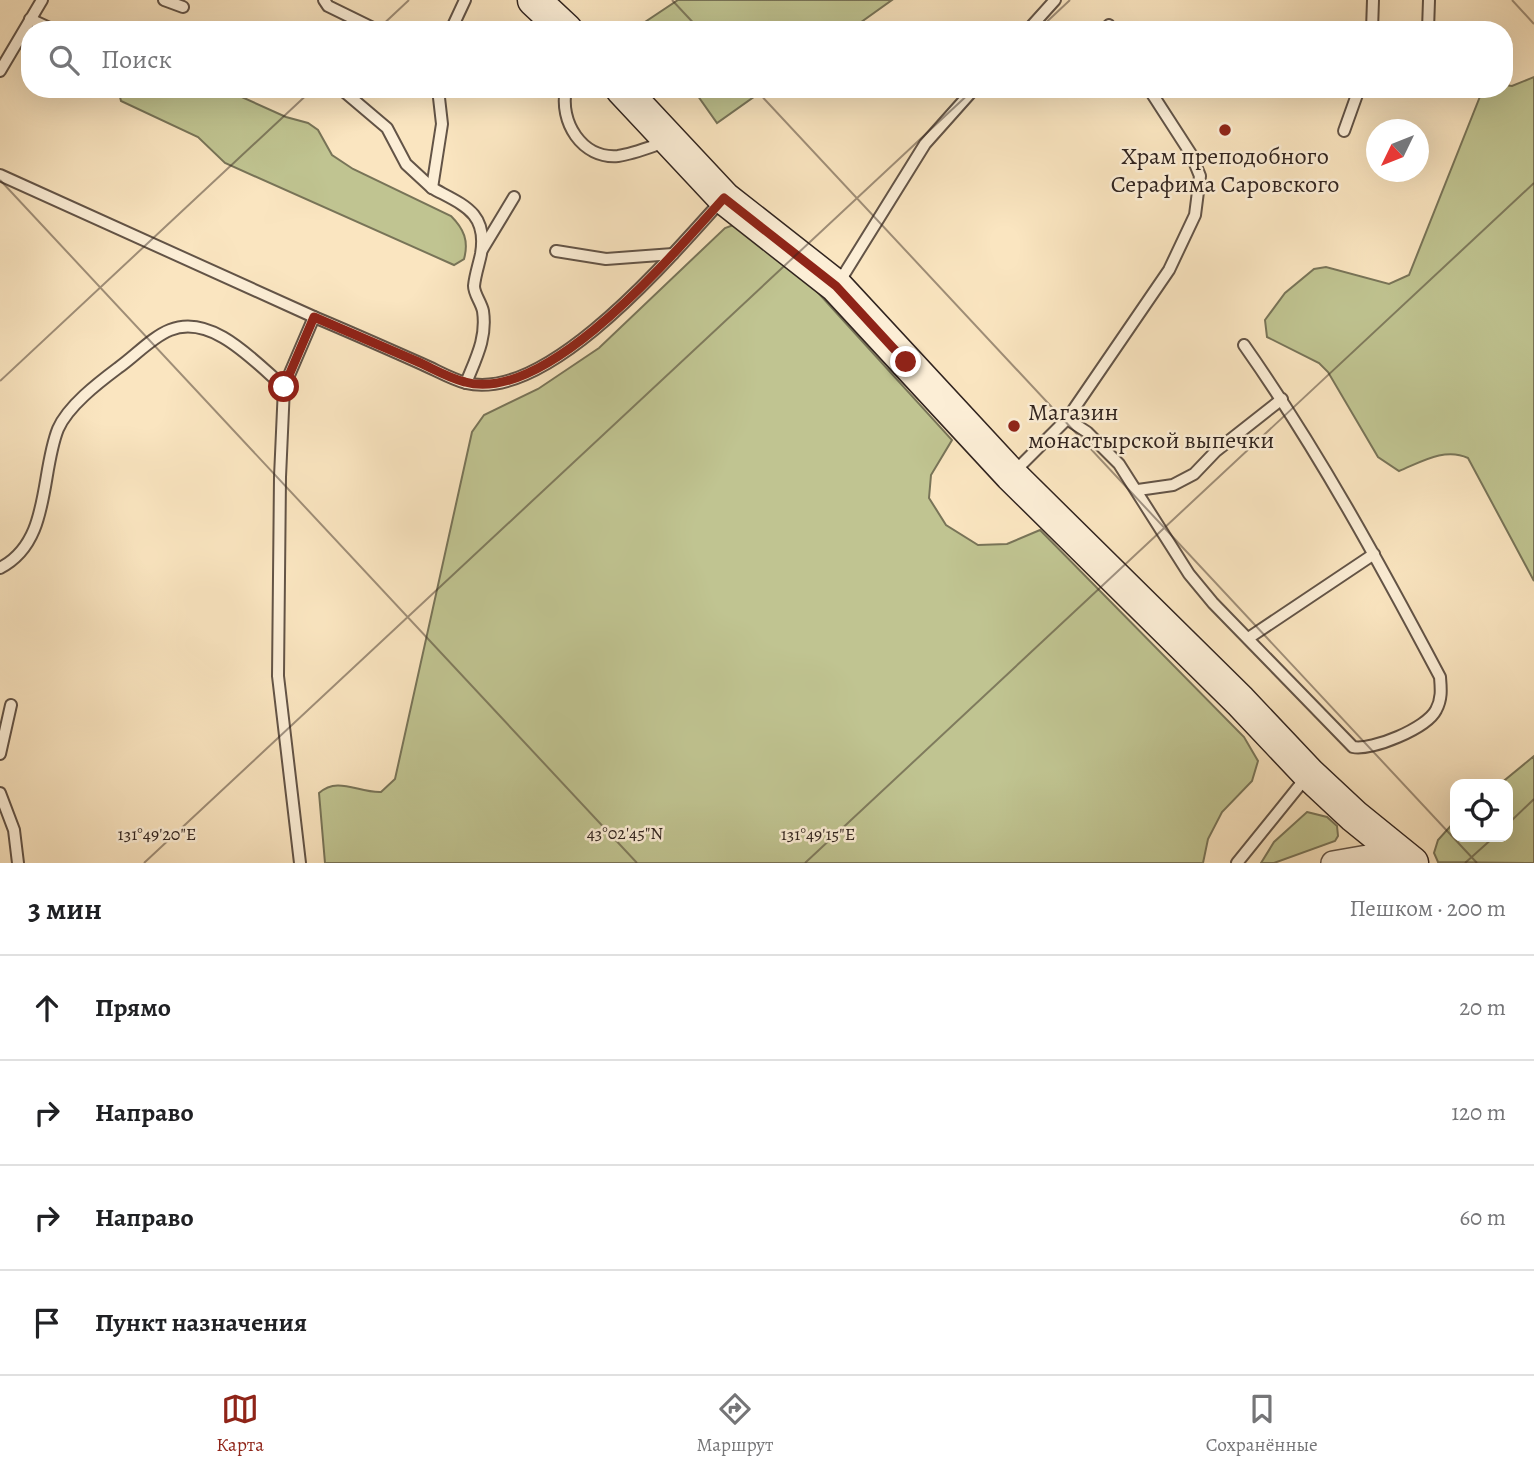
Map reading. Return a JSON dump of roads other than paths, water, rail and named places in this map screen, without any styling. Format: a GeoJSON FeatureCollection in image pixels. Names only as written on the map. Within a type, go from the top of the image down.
{"type":"FeatureCollection","features":[{"type":"Feature","properties":{"kind":"main road"},"geometry":{"type":"LineString","coordinates":[[534,0],[556,21]]}},
{"type":"Feature","properties":{"kind":"main road"},"geometry":{"type":"LineString","coordinates":[[630,98],[724,198],[836,286],[1011,475],[1240,701],[1309,774],[1404,858]]}},
{"type":"Feature","properties":{"kind":"street"},"geometry":{"type":"LineString","coordinates":[[1333,863],[1404,858]]}},
{"type":"Feature","properties":{"kind":"lane"},"geometry":{"type":"LineString","coordinates":[[34,21],[30,19],[42,0]]}},
{"type":"Feature","properties":{"kind":"lane"},"geometry":{"type":"LineString","coordinates":[[164,0],[183,7]]}},
{"type":"Feature","properties":{"kind":"lane"},"geometry":{"type":"LineString","coordinates":[[324,0],[327,6],[358,21]]}},
{"type":"Feature","properties":{"kind":"lane"},"geometry":{"type":"LineString","coordinates":[[455,21],[465,0]]}},
{"type":"Feature","properties":{"kind":"lane"},"geometry":{"type":"LineString","coordinates":[[1036,21],[1055,0]]}},
{"type":"Feature","properties":{"kind":"lane"},"geometry":{"type":"LineString","coordinates":[[1372,21],[1373,0]]}},
{"type":"Feature","properties":{"kind":"lane"},"geometry":{"type":"LineString","coordinates":[[1428,21],[1429,0]]}},
{"type":"Feature","properties":{"kind":"lane"},"geometry":{"type":"LineString","coordinates":[[0,71],[21,35]]}},
{"type":"Feature","properties":{"kind":"lane"},"geometry":{"type":"LineString","coordinates":[[352,98],[387,128],[407,164],[432,188],[472,210],[479,222],[482,250],[474,288],[483,308],[484,337],[466,383]]}},
{"type":"Feature","properties":{"kind":"lane"},"geometry":{"type":"LineString","coordinates":[[432,188],[442,124],[439,98]]}},
{"type":"Feature","properties":{"kind":"lane"},"geometry":{"type":"LineString","coordinates":[[566,98],[567,121],[573,135],[591,150],[619,156],[669,141]]}},
{"type":"Feature","properties":{"kind":"lane"},"geometry":{"type":"LineString","coordinates":[[836,286],[925,144],[966,98]]}},
{"type":"Feature","properties":{"kind":"lane"},"geometry":{"type":"LineString","coordinates":[[1011,475],[1067,419],[1169,270],[1195,215],[1200,176],[1191,154],[1155,98]]}},
{"type":"Feature","properties":{"kind":"lane"},"geometry":{"type":"LineString","coordinates":[[1344,131],[1356,98]]}},
{"type":"Feature","properties":{"kind":"lane"},"geometry":{"type":"LineString","coordinates":[[0,175],[466,383],[500,384],[527,375],[558,358],[586,336],[673,254],[724,198]]}},
{"type":"Feature","properties":{"kind":"lane"},"geometry":{"type":"LineString","coordinates":[[482,250],[514,197]]}},
{"type":"Feature","properties":{"kind":"lane"},"geometry":{"type":"LineString","coordinates":[[555,251],[606,260],[673,254]]}},
{"type":"Feature","properties":{"kind":"lane"},"geometry":{"type":"LineString","coordinates":[[300,863],[278,676],[284,387],[314,317]]}},
{"type":"Feature","properties":{"kind":"lane"},"geometry":{"type":"LineString","coordinates":[[0,568],[20,552],[28,540],[45,499],[51,455],[59,427],[108,376],[167,330],[185,326],[220,337],[238,347],[284,387]]}},
{"type":"Feature","properties":{"kind":"lane"},"geometry":{"type":"LineString","coordinates":[[1067,419],[1087,432],[1119,464],[1138,489],[1189,574],[1353,747],[1365,750],[1376,747],[1426,721],[1435,712],[1441,695],[1440,677],[1374,554],[1282,399],[1244,345]]}},
{"type":"Feature","properties":{"kind":"lane"},"geometry":{"type":"LineString","coordinates":[[1138,489],[1173,485],[1194,474],[1216,450],[1282,399]]}},
{"type":"Feature","properties":{"kind":"lane"},"geometry":{"type":"LineString","coordinates":[[1250,637],[1374,554]]}},
{"type":"Feature","properties":{"kind":"lane"},"geometry":{"type":"LineString","coordinates":[[0,754],[11,705]]}},
{"type":"Feature","properties":{"kind":"lane"},"geometry":{"type":"LineString","coordinates":[[1237,863],[1309,774]]}},
{"type":"Feature","properties":{"kind":"lane"},"geometry":{"type":"LineString","coordinates":[[0,793],[19,850],[18,863]]}},
{"type":"Feature","properties":{"kind":"place","name":"Храм преподобного Серафима Саровского"},"geometry":{"type":"Point","coordinates":[1225,130]}},
{"type":"Feature","properties":{"kind":"place","name":"Магазин монастырской выпечки"},"geometry":{"type":"Point","coordinates":[1014,426]}}]}
